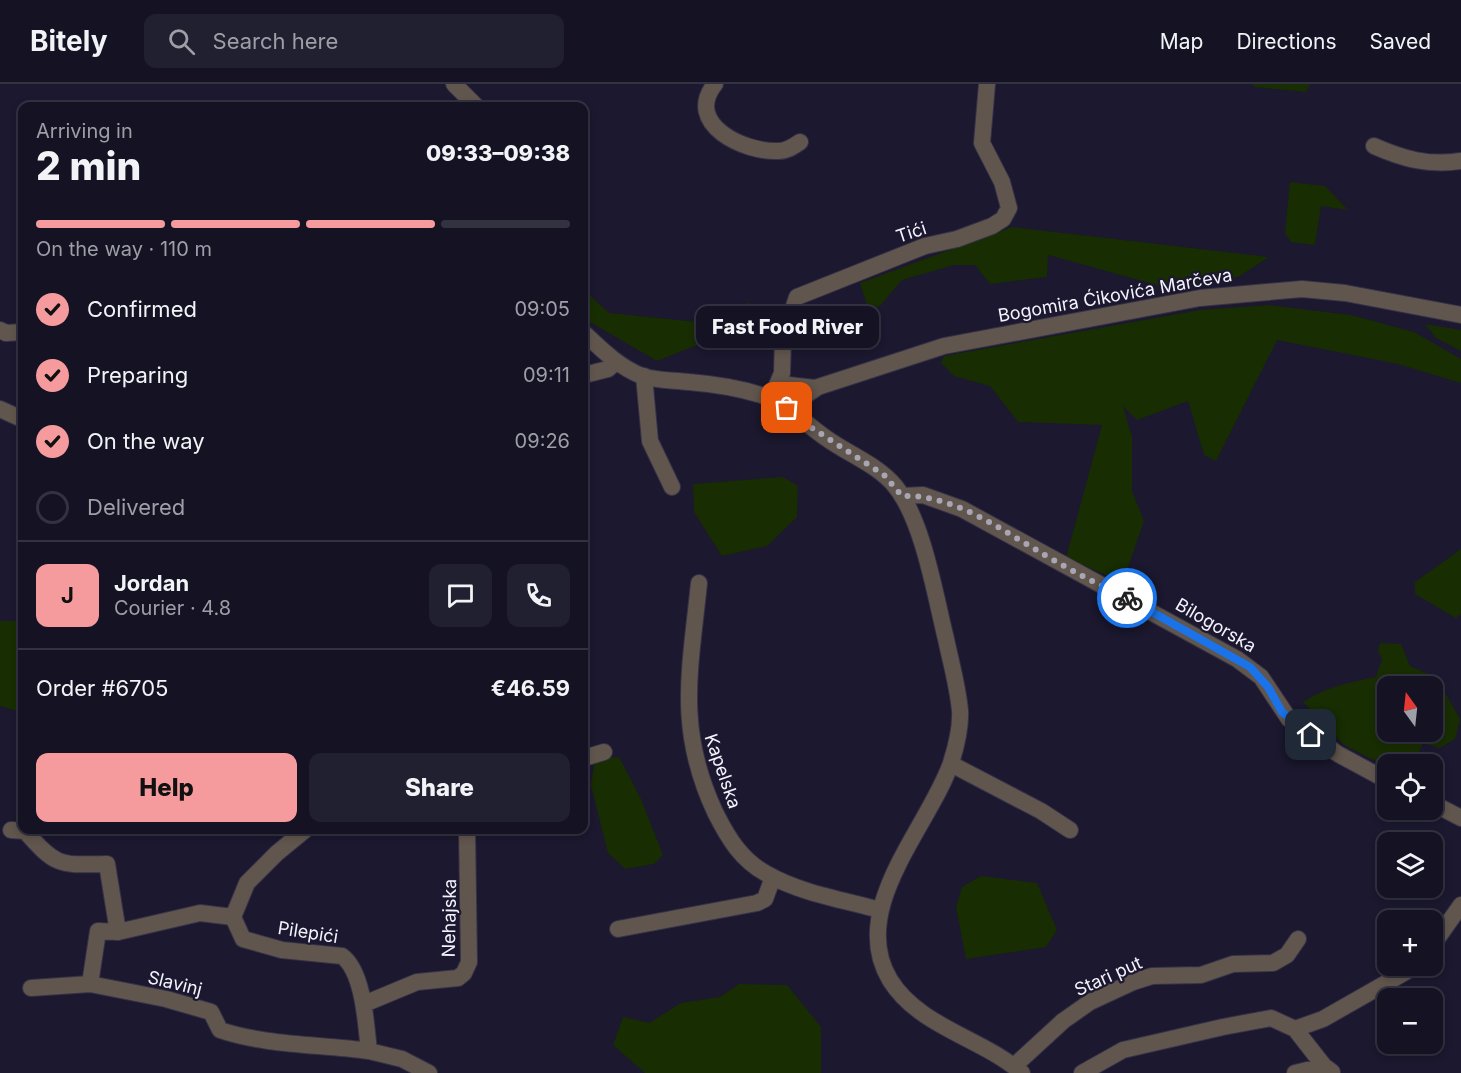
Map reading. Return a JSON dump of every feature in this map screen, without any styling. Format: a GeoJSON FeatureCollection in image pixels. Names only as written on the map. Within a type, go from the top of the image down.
{"type":"FeatureCollection","features":[{"type":"Feature","properties":{"kind":"street"},"geometry":{"type":"LineString","coordinates":[[454,84],[472,102]]}},
{"type":"Feature","properties":{"kind":"street"},"geometry":{"type":"LineString","coordinates":[[715,84],[707,97],[706,111],[709,122],[718,132],[729,139],[768,151],[781,151],[800,142]]}},
{"type":"Feature","properties":{"kind":"street","name":"Tići"},"geometry":{"type":"LineString","coordinates":[[771,399],[780,381],[783,339],[797,297],[925,246],[957,239],[992,226],[1003,219],[1009,208],[1002,182],[982,143],[987,84]]}},
{"type":"Feature","properties":{"kind":"street"},"geometry":{"type":"LineString","coordinates":[[1374,146],[1401,158],[1439,165],[1461,161]]}},
{"type":"Feature","properties":{"kind":"street","name":"Bogomira Ćikovića Marčeva"},"geometry":{"type":"LineString","coordinates":[[787,408],[816,388],[923,352],[964,341],[1151,306],[1253,292],[1302,289],[1345,293],[1461,315]]}},
{"type":"Feature","properties":{"kind":"street"},"geometry":{"type":"LineString","coordinates":[[0,330],[6,333],[18,332]]}},
{"type":"Feature","properties":{"kind":"street"},"geometry":{"type":"LineString","coordinates":[[588,337],[616,362],[644,376],[750,392],[771,399],[884,475],[902,496],[912,513],[958,695],[958,730],[951,764],[900,861],[880,910],[877,936],[881,958],[890,980],[905,998],[922,1012],[1018,1069]]}},
{"type":"Feature","properties":{"kind":"street"},"geometry":{"type":"LineString","coordinates":[[588,374],[608,369],[616,362]]}},
{"type":"Feature","properties":{"kind":"street"},"geometry":{"type":"LineString","coordinates":[[644,376],[650,441],[672,487]]}},
{"type":"Feature","properties":{"kind":"street"},"geometry":{"type":"LineString","coordinates":[[780,381],[788,385],[816,388]]}},
{"type":"Feature","properties":{"kind":"street"},"geometry":{"type":"LineString","coordinates":[[0,410],[18,417]]}},
{"type":"Feature","properties":{"kind":"street","name":"Bilogorska"},"geometry":{"type":"LineString","coordinates":[[902,496],[923,495],[962,509],[1237,659],[1261,677],[1289,719],[1338,754],[1377,775]]}},
{"type":"Feature","properties":{"kind":"street","name":"Kapelska"},"geometry":{"type":"LineString","coordinates":[[699,584],[687,705],[696,761],[709,798],[735,848],[750,863],[772,877],[880,910]]}},
{"type":"Feature","properties":{"kind":"street"},"geometry":{"type":"LineString","coordinates":[[588,757],[604,752]]}},
{"type":"Feature","properties":{"kind":"street"},"geometry":{"type":"LineString","coordinates":[[951,764],[1041,811],[1070,830]]}},
{"type":"Feature","properties":{"kind":"street"},"geometry":{"type":"LineString","coordinates":[[1443,808],[1461,818]]}},
{"type":"Feature","properties":{"kind":"street"},"geometry":{"type":"LineString","coordinates":[[11,830],[18,830]]}},
{"type":"Feature","properties":{"kind":"street"},"geometry":{"type":"LineString","coordinates":[[28,834],[48,857],[69,865],[107,864],[118,932]]}},
{"type":"Feature","properties":{"kind":"street"},"geometry":{"type":"LineString","coordinates":[[90,984],[98,931],[118,932],[200,913],[233,917],[247,884],[277,853],[300,834]]}},
{"type":"Feature","properties":{"kind":"street","name":"Nehajska"},"geometry":{"type":"LineString","coordinates":[[364,1004],[417,982],[458,978],[464,974],[469,962],[467,834]]}},
{"type":"Feature","properties":{"kind":"street"},"geometry":{"type":"LineString","coordinates":[[618,929],[757,903],[765,899],[772,877]]}},
{"type":"Feature","properties":{"kind":"street"},"geometry":{"type":"LineString","coordinates":[[1443,930],[1461,905]]}},
{"type":"Feature","properties":{"kind":"street","name":"Pilepići"},"geometry":{"type":"LineString","coordinates":[[233,917],[243,939],[282,950],[342,956],[350,964],[364,1004],[369,1051]]}},
{"type":"Feature","properties":{"kind":"street","name":"Stari put"},"geometry":{"type":"LineString","coordinates":[[1018,1069],[1063,1021],[1090,1002],[1152,976],[1201,975],[1233,964],[1273,963],[1287,955],[1298,939]]}},
{"type":"Feature","properties":{"kind":"street"},"geometry":{"type":"LineString","coordinates":[[1295,1029],[1323,1019],[1398,976]]}},
{"type":"Feature","properties":{"kind":"street","name":"Slavinj"},"geometry":{"type":"LineString","coordinates":[[31,988],[90,984],[166,999],[211,1012],[220,1030],[227,1032],[268,1041],[369,1051]]}},
{"type":"Feature","properties":{"kind":"street"},"geometry":{"type":"LineString","coordinates":[[1082,1073],[1123,1050],[1272,1018],[1295,1029],[1328,1070]]}},
{"type":"Feature","properties":{"kind":"street"},"geometry":{"type":"LineString","coordinates":[[369,1051],[402,1059],[429,1073]]}},
{"type":"Feature","properties":{"kind":"street"},"geometry":{"type":"LineString","coordinates":[[1295,1073],[1328,1070]]}},
{"type":"Feature","properties":{"kind":"green space"},"geometry":{"type":"Polygon","coordinates":[[[1253,84],[1310,84],[1306,92],[1254,87],[1253,84]]]}},
{"type":"Feature","properties":{"kind":"green space"},"geometry":{"type":"Polygon","coordinates":[[[1290,182],[1325,186],[1348,210],[1321,206],[1315,245],[1291,242],[1285,233],[1290,182]]]}},
{"type":"Feature","properties":{"kind":"green space"},"geometry":{"type":"Polygon","coordinates":[[[1012,227],[1269,257],[1238,277],[1168,288],[1048,255],[1047,277],[990,284],[975,265],[954,265],[902,280],[879,307],[867,305],[860,283],[1012,227]]]}},
{"type":"Feature","properties":{"kind":"green space"},"geometry":{"type":"Polygon","coordinates":[[[588,294],[609,313],[707,323],[747,303],[763,307],[759,320],[657,361],[590,322],[588,294]]]}},
{"type":"Feature","properties":{"kind":"green space"},"geometry":{"type":"Polygon","coordinates":[[[1268,305],[1351,315],[1414,332],[1461,359],[1461,383],[1398,364],[1277,340],[1216,461],[1204,455],[1188,401],[1137,420],[1123,406],[1132,437],[1132,491],[1144,521],[1123,582],[1066,558],[1102,425],[1018,422],[990,386],[954,376],[941,363],[944,356],[1200,310],[1268,305]]]}},
{"type":"Feature","properties":{"kind":"green space"},"geometry":{"type":"Polygon","coordinates":[[[1425,324],[1461,330],[1461,351],[1436,338],[1425,324]]]}},
{"type":"Feature","properties":{"kind":"green space"},"geometry":{"type":"Polygon","coordinates":[[[783,477],[798,486],[797,517],[767,546],[722,556],[694,512],[693,484],[783,477]]]}},
{"type":"Feature","properties":{"kind":"green space"},"geometry":{"type":"Polygon","coordinates":[[[1461,549],[1461,614],[1456,618],[1415,594],[1415,582],[1461,549]]]}},
{"type":"Feature","properties":{"kind":"green space"},"geometry":{"type":"Polygon","coordinates":[[[0,621],[18,621],[18,711],[0,706],[0,621]]]}},
{"type":"Feature","properties":{"kind":"green space"},"geometry":{"type":"Polygon","coordinates":[[[1380,643],[1401,644],[1410,666],[1434,676],[1377,676],[1377,742],[1443,742],[1443,689],[1460,719],[1455,739],[1440,748],[1423,743],[1418,754],[1377,754],[1377,762],[1344,745],[1303,702],[1329,689],[1376,677],[1382,659],[1378,651],[1380,643]]]}},
{"type":"Feature","properties":{"kind":"green space"},"geometry":{"type":"Polygon","coordinates":[[[619,757],[641,799],[663,855],[654,864],[625,869],[608,853],[591,785],[595,759],[619,757]]]}},
{"type":"Feature","properties":{"kind":"green space"},"geometry":{"type":"Polygon","coordinates":[[[981,876],[1037,883],[1057,930],[1046,947],[966,959],[956,907],[962,887],[981,876]]]}},
{"type":"Feature","properties":{"kind":"green space"},"geometry":{"type":"Polygon","coordinates":[[[739,984],[787,985],[821,1027],[821,1073],[645,1073],[613,1045],[623,1017],[649,1023],[681,1003],[720,997],[739,984]]]}},
{"type":"Feature","properties":{"kind":"way so far"},"geometry":{"type":"LineString","coordinates":[[787,408],[809,426],[884,475],[902,496],[923,495],[962,509],[993,524],[1094,583],[1127,598]]}},
{"type":"Feature","properties":{"kind":"place","name":"Fast Food River"},"geometry":{"type":"Point","coordinates":[787,408]}},
{"type":"Feature","properties":{"kind":"route"},"geometry":{"type":"LineString","coordinates":[[1127,598],[1250,667],[1261,677],[1282,712],[1311,735]]}}]}
